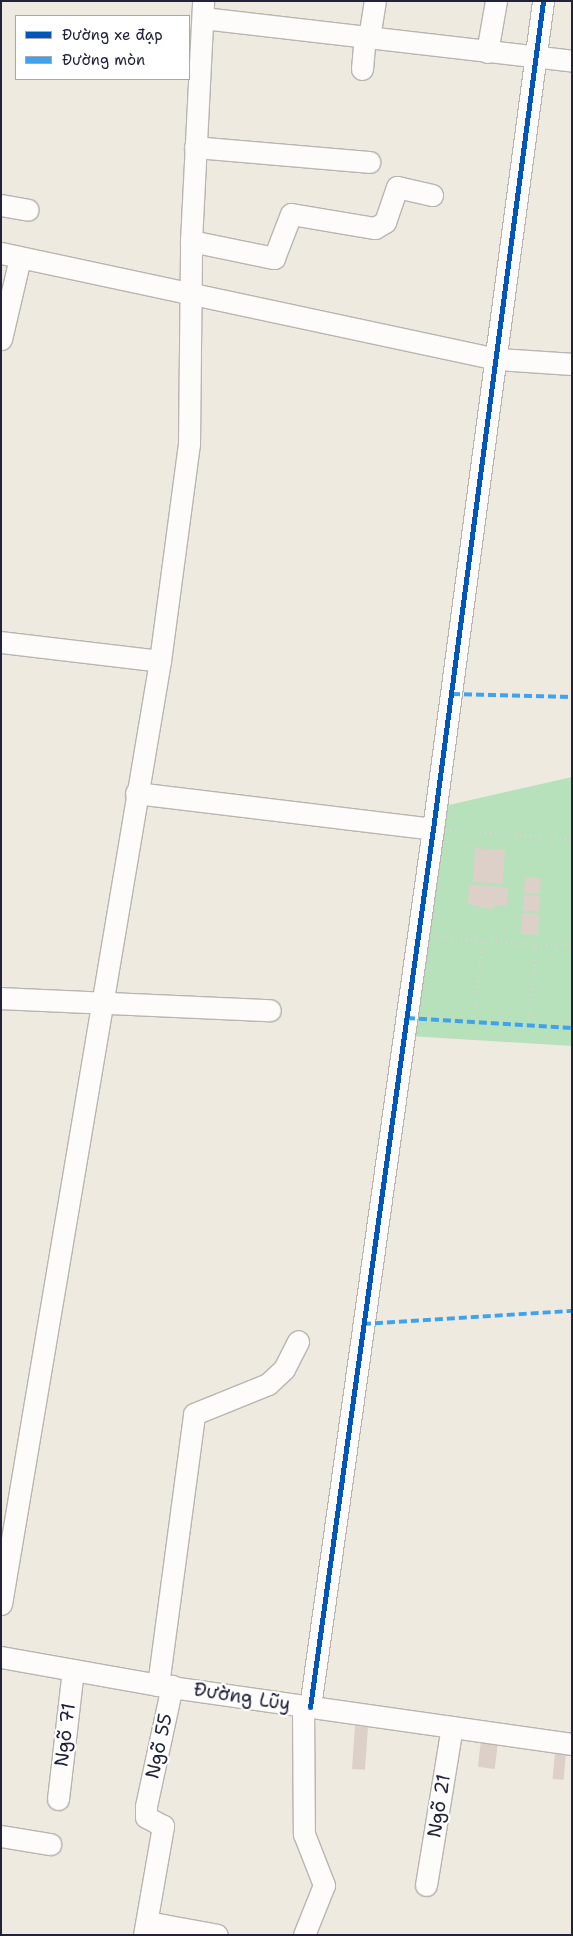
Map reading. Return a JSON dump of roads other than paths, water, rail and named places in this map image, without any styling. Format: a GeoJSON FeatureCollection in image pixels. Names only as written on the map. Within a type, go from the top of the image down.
{"type":"FeatureCollection","features":[{"type":"Feature","properties":{"kind":"street"},"geometry":{"type":"LineString","coordinates":[[362,69],[374,1]]}},
{"type":"Feature","properties":{"kind":"street"},"geometry":{"type":"LineString","coordinates":[[487,52],[496,1]]}},
{"type":"Feature","properties":{"kind":"street"},"geometry":{"type":"LineString","coordinates":[[304,1935],[324,1885],[304,1834],[306,1706],[433,829],[497,359],[543,1]]}},
{"type":"Feature","properties":{"kind":"street"},"geometry":{"type":"LineString","coordinates":[[1,1601],[103,1004],[136,793],[160,661],[189,444],[192,295],[191,241],[203,10],[367,38],[572,61]]}},
{"type":"Feature","properties":{"kind":"street"},"geometry":{"type":"LineString","coordinates":[[195,147],[369,162]]}},
{"type":"Feature","properties":{"kind":"street"},"geometry":{"type":"LineString","coordinates":[[191,241],[274,258],[292,214],[375,228],[385,222],[397,187],[432,195]]}},
{"type":"Feature","properties":{"kind":"street"},"geometry":{"type":"LineString","coordinates":[[1,206],[28,210]]}},
{"type":"Feature","properties":{"kind":"street"},"geometry":{"type":"LineString","coordinates":[[1,339],[11,256],[497,359],[572,364]]}},
{"type":"Feature","properties":{"kind":"street"},"geometry":{"type":"LineString","coordinates":[[1,642],[160,661]]}},
{"type":"Feature","properties":{"kind":"street"},"geometry":{"type":"LineString","coordinates":[[136,793],[433,829]]}},
{"type":"Feature","properties":{"kind":"street"},"geometry":{"type":"LineString","coordinates":[[1,998],[270,1010]]}},
{"type":"Feature","properties":{"kind":"street","name":"Ngõ 55"},"geometry":{"type":"LineString","coordinates":[[146,1928],[163,1826],[146,1817],[146,1806],[165,1685],[194,1414],[268,1384],[284,1368],[298,1341]]}},
{"type":"Feature","properties":{"kind":"street","name":"Đường Lũy"},"geometry":{"type":"LineString","coordinates":[[1,1657],[165,1685],[572,1744]]}},
{"type":"Feature","properties":{"kind":"street","name":"Ngõ 71"},"geometry":{"type":"LineString","coordinates":[[58,1799],[73,1670]]}},
{"type":"Feature","properties":{"kind":"street","name":"Ngõ 21"},"geometry":{"type":"LineString","coordinates":[[426,1885],[452,1727]]}},
{"type":"Feature","properties":{"kind":"street"},"geometry":{"type":"LineString","coordinates":[[1,1836],[50,1844]]}},
{"type":"Feature","properties":{"kind":"street"},"geometry":{"type":"LineString","coordinates":[[146,1928],[217,1935]]}}]}
